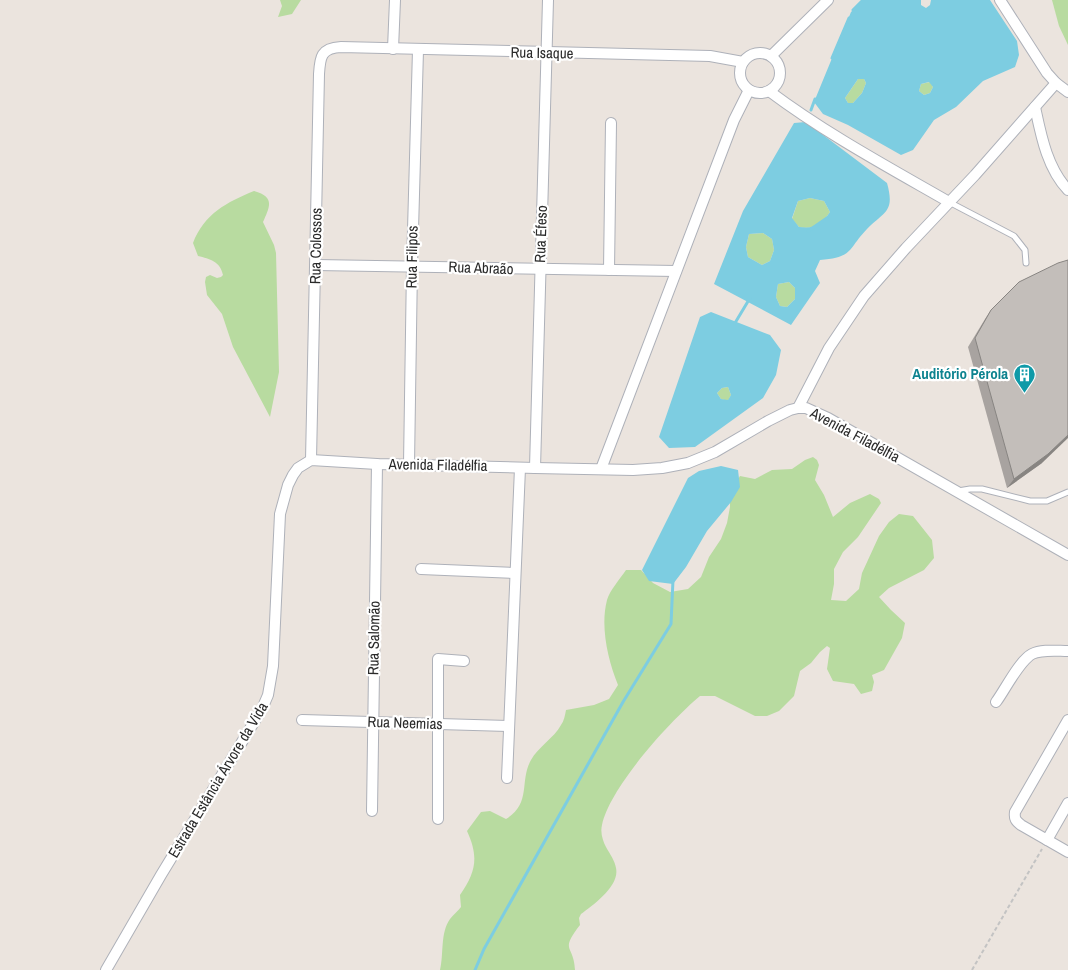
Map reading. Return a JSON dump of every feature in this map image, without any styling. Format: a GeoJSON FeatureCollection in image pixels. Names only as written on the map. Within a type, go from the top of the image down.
{"type":"FeatureCollection","features":[{"type":"Feature","properties":{"kind":"street"},"geometry":{"type":"LineString","coordinates":[[393,49],[395,0]]}},
{"type":"Feature","properties":{"kind":"street","name":"Rua Éfeso"},"geometry":{"type":"LineString","coordinates":[[535,468],[548,0]]}},
{"type":"Feature","properties":{"kind":"street"},"geometry":{"type":"LineString","coordinates":[[771,56],[828,0]]}},
{"type":"Feature","properties":{"kind":"street"},"geometry":{"type":"LineString","coordinates":[[1000,0],[1037,59],[1056,83],[1068,92]]}},
{"type":"Feature","properties":{"kind":"street","name":"Rua Isaque"},"geometry":{"type":"LineString","coordinates":[[341,47],[710,56],[743,62]]}},
{"type":"Feature","properties":{"kind":"street","name":"Rua Colossos"},"geometry":{"type":"LineString","coordinates":[[311,460],[319,68],[324,52],[341,47]]}},
{"type":"Feature","properties":{"kind":"street","name":"Rua Filipos"},"geometry":{"type":"LineString","coordinates":[[409,464],[418,50]]}},
{"type":"Feature","properties":{"kind":"street"},"geometry":{"type":"LineString","coordinates":[[769,91],[778,80],[780,74],[776,60],[763,53],[748,56],[740,69],[740,77],[743,84],[749,90],[755,92],[769,91],[801,114],[949,202]]}},
{"type":"Feature","properties":{"kind":"street"},"geometry":{"type":"LineString","coordinates":[[798,408],[829,348],[864,296],[882,274],[976,175],[1056,83]]}},
{"type":"Feature","properties":{"kind":"street"},"geometry":{"type":"LineString","coordinates":[[600,469],[734,120],[749,90]]}},
{"type":"Feature","properties":{"kind":"street"},"geometry":{"type":"LineString","coordinates":[[1035,107],[1046,150],[1054,170],[1068,190]]}},
{"type":"Feature","properties":{"kind":"street"},"geometry":{"type":"LineString","coordinates":[[609,270],[611,123]]}},
{"type":"Feature","properties":{"kind":"street","name":"Rua Abraão"},"geometry":{"type":"LineString","coordinates":[[316,265],[676,271]]}},
{"type":"Feature","properties":{"kind":"street","name":"Avenida Filadélfia"},"geometry":{"type":"LineString","coordinates":[[311,460],[520,468],[632,470],[662,468],[688,462],[715,452],[781,414],[798,408],[806,408],[828,418],[1068,555]]}},
{"type":"Feature","properties":{"kind":"street","name":"Estrada Estância Árvore da Vida"},"geometry":{"type":"LineString","coordinates":[[106,970],[161,875],[262,709],[268,695],[274,666],[280,514],[288,485],[298,468],[311,460]]}},
{"type":"Feature","properties":{"kind":"street","name":"Rua Salomão"},"geometry":{"type":"LineString","coordinates":[[372,812],[377,464]]}},
{"type":"Feature","properties":{"kind":"street"},"geometry":{"type":"LineString","coordinates":[[507,778],[520,468]]}},
{"type":"Feature","properties":{"kind":"street"},"geometry":{"type":"LineString","coordinates":[[421,569],[515,573]]}},
{"type":"Feature","properties":{"kind":"street"},"geometry":{"type":"LineString","coordinates":[[996,702],[1023,662],[1032,654],[1047,651],[1068,651]]}},
{"type":"Feature","properties":{"kind":"street"},"geometry":{"type":"LineString","coordinates":[[438,819],[438,659],[464,661]]}},
{"type":"Feature","properties":{"kind":"street","name":"Rua Neemias"},"geometry":{"type":"LineString","coordinates":[[302,720],[508,726]]}},
{"type":"Feature","properties":{"kind":"street"},"geometry":{"type":"LineString","coordinates":[[1068,720],[1015,812],[1015,819],[1021,825],[1068,852]]}},
{"type":"Feature","properties":{"kind":"street"},"geometry":{"type":"LineString","coordinates":[[1047,840],[1068,803]]}},
{"type":"Feature","properties":{"kind":"lane"},"geometry":{"type":"LineString","coordinates":[[949,202],[1014,236],[1025,250],[1026,263]]}},
{"type":"Feature","properties":{"kind":"lane"},"geometry":{"type":"LineString","coordinates":[[958,491],[982,489],[1030,501],[1048,501],[1068,492]]}},
{"type":"Feature","properties":{"kind":"path"},"geometry":{"type":"LineString","coordinates":[[972,970],[1047,840]]}},
{"type":"Feature","properties":{"kind":"green space"},"geometry":{"type":"Polygon","coordinates":[[[280,0],[301,0],[292,14],[278,17],[282,6],[280,0]]]}},
{"type":"Feature","properties":{"kind":"green space"},"geometry":{"type":"Polygon","coordinates":[[[1052,0],[1068,0],[1068,45],[1059,26],[1052,0]]]}},
{"type":"Feature","properties":{"kind":"green space"},"geometry":{"type":"Polygon","coordinates":[[[858,79],[864,79],[866,83],[862,93],[853,103],[848,103],[845,98],[858,79]]]}},
{"type":"Feature","properties":{"kind":"green space"},"geometry":{"type":"Polygon","coordinates":[[[930,82],[933,87],[930,93],[924,95],[919,91],[921,84],[930,82]]]}},
{"type":"Feature","properties":{"kind":"green space"},"geometry":{"type":"Polygon","coordinates":[[[254,191],[261,193],[268,199],[269,207],[263,222],[276,253],[279,372],[270,417],[233,347],[222,314],[207,295],[206,277],[210,275],[217,278],[221,277],[223,275],[222,270],[214,261],[198,256],[193,243],[203,224],[218,210],[254,191]]]}},
{"type":"Feature","properties":{"kind":"green space"},"geometry":{"type":"Polygon","coordinates":[[[810,198],[824,201],[830,212],[824,220],[813,227],[799,227],[792,219],[798,201],[810,198]]]}},
{"type":"Feature","properties":{"kind":"green space"},"geometry":{"type":"Polygon","coordinates":[[[763,233],[772,239],[774,250],[770,261],[762,265],[748,257],[746,247],[749,234],[763,233]]]}},
{"type":"Feature","properties":{"kind":"green space"},"geometry":{"type":"Polygon","coordinates":[[[789,282],[795,288],[795,299],[787,307],[780,306],[776,297],[778,284],[789,282]]]}},
{"type":"Feature","properties":{"kind":"green space"},"geometry":{"type":"Polygon","coordinates":[[[728,387],[731,395],[728,401],[721,399],[717,393],[722,388],[728,387]]]}},
{"type":"Feature","properties":{"kind":"green space"},"geometry":{"type":"Polygon","coordinates":[[[813,457],[819,465],[815,480],[824,495],[833,517],[850,503],[870,494],[879,499],[881,503],[858,537],[843,552],[834,569],[831,600],[846,601],[859,589],[862,573],[879,536],[889,522],[899,514],[913,516],[932,540],[934,558],[924,570],[889,588],[879,597],[905,623],[902,638],[884,670],[872,675],[874,682],[872,691],[861,694],[854,684],[833,681],[827,669],[830,648],[827,646],[811,663],[800,671],[794,696],[779,711],[767,716],[755,716],[715,696],[700,696],[673,721],[643,756],[616,792],[607,810],[601,828],[605,845],[615,863],[616,875],[610,888],[579,918],[580,925],[569,944],[575,970],[440,970],[443,937],[450,919],[461,907],[460,895],[470,879],[474,864],[473,849],[467,831],[481,812],[490,811],[506,819],[514,813],[522,799],[531,760],[558,730],[563,722],[566,710],[594,705],[609,699],[618,685],[606,643],[604,621],[610,592],[626,570],[641,570],[653,583],[670,592],[688,589],[701,577],[709,557],[721,539],[727,523],[730,492],[740,476],[755,479],[772,470],[792,469],[813,457]]]}},
{"type":"Feature","properties":{"kind":"water"},"geometry":{"type":"Polygon","coordinates":[[[863,0],[921,0],[921,5],[926,8],[930,5],[931,0],[990,0],[1017,41],[1019,55],[1015,67],[983,81],[956,107],[934,120],[913,150],[901,155],[848,125],[823,114],[814,102],[851,12],[863,0]],[[858,79],[845,98],[848,103],[853,103],[862,93],[866,83],[864,79],[858,79]],[[929,82],[921,84],[919,91],[924,95],[930,93],[933,87],[929,82]]]}},
{"type":"Feature","properties":{"kind":"water"},"geometry":{"type":"Polygon","coordinates":[[[806,122],[887,183],[890,200],[887,210],[867,229],[849,251],[839,257],[820,260],[815,271],[820,283],[791,325],[714,284],[743,211],[794,123],[806,122]],[[810,198],[798,201],[792,218],[799,227],[813,227],[824,220],[830,212],[824,201],[810,198]],[[763,233],[749,234],[746,247],[748,257],[762,265],[770,261],[774,250],[772,239],[763,233]],[[789,282],[778,284],[776,297],[780,306],[787,307],[795,299],[795,288],[789,282]]]}},
{"type":"Feature","properties":{"kind":"water"},"geometry":{"type":"Polygon","coordinates":[[[711,312],[770,335],[781,350],[776,375],[763,398],[695,447],[669,448],[659,437],[700,317],[711,312]],[[728,387],[722,388],[717,393],[721,399],[728,400],[731,395],[728,387]]]}},
{"type":"Feature","properties":{"kind":"water"},"geometry":{"type":"Polygon","coordinates":[[[721,466],[738,470],[740,487],[731,502],[707,531],[686,567],[673,584],[649,581],[642,570],[688,478],[699,471],[721,466]]]}},
{"type":"Feature","properties":{"kind":"building","name":"Auditório Pérola"},"geometry":{"type":"Polygon","coordinates":[[[1068,260],[1068,435],[1048,454],[1014,479],[975,338],[991,310],[1019,282],[1068,260]]]}},
{"type":"Feature","properties":{"kind":"waterway"},"geometry":{"type":"LineString","coordinates":[[853,10],[863,0]]}},
{"type":"Feature","properties":{"kind":"waterway"},"geometry":{"type":"LineString","coordinates":[[832,58],[849,18]]}},
{"type":"Feature","properties":{"kind":"waterway"},"geometry":{"type":"LineString","coordinates":[[811,110],[815,99]]}},
{"type":"Feature","properties":{"kind":"waterway"},"geometry":{"type":"LineString","coordinates":[[808,231],[827,218]]}},
{"type":"Feature","properties":{"kind":"waterway"},"geometry":{"type":"LineString","coordinates":[[735,323],[750,298]]}},
{"type":"Feature","properties":{"kind":"waterway"},"geometry":{"type":"LineString","coordinates":[[475,970],[484,949],[623,702],[671,624],[673,580]]}},
{"type":"Feature","properties":{"kind":"place","name":"Auditório Pérola"},"geometry":{"type":"Point","coordinates":[1024,393]}}]}
